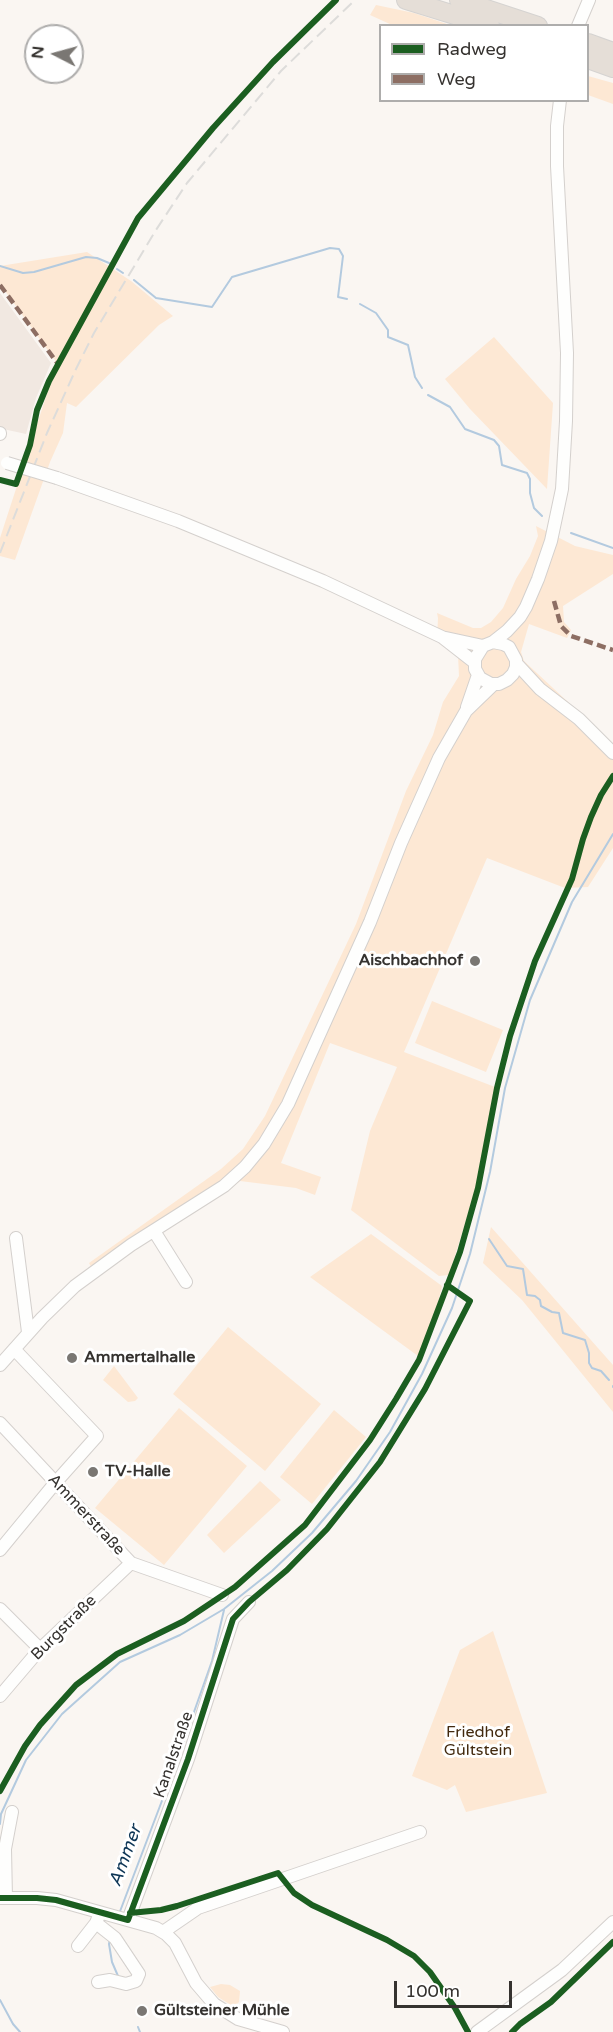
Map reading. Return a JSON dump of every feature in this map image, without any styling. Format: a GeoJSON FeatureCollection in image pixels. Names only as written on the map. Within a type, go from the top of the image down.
{"type":"FeatureCollection","features":[{"type":"Feature","properties":{"kind":"highway"},"geometry":{"type":"LineString","coordinates":[[406,0],[484,24]]}},
{"type":"Feature","properties":{"kind":"highway"},"geometry":{"type":"LineString","coordinates":[[459,0],[532,24]]}},
{"type":"Feature","properties":{"kind":"highway"},"geometry":{"type":"LineString","coordinates":[[589,49],[613,52]]}},
{"type":"Feature","properties":{"kind":"highway"},"geometry":{"type":"LineString","coordinates":[[589,50],[613,68]]}},
{"type":"Feature","properties":{"kind":"street"},"geometry":{"type":"LineString","coordinates":[[579,24],[589,0]]}},
{"type":"Feature","properties":{"kind":"street"},"geometry":{"type":"LineString","coordinates":[[511,650],[520,617],[538,579],[551,541],[562,489],[567,353],[557,166],[560,102]]}},
{"type":"Feature","properties":{"kind":"street"},"geometry":{"type":"LineString","coordinates":[[4,461],[128,502],[257,552],[442,637],[503,644],[511,650],[516,663],[540,689],[584,724],[613,753]]}},
{"type":"Feature","properties":{"kind":"street"},"geometry":{"type":"LineString","coordinates":[[466,711],[478,652],[507,631],[520,617]]}},
{"type":"Feature","properties":{"kind":"street"},"geometry":{"type":"LineString","coordinates":[[442,637],[476,669],[483,681],[494,684]]}},
{"type":"Feature","properties":{"kind":"street"},"geometry":{"type":"LineString","coordinates":[[507,680],[514,671],[516,663]]}},
{"type":"Feature","properties":{"kind":"street"},"geometry":{"type":"LineString","coordinates":[[0,1365],[56,1304],[92,1273],[210,1196],[235,1177],[255,1156],[272,1133],[288,1104],[370,922],[425,788],[443,749],[466,711],[494,684],[507,680],[540,689]]}},
{"type":"Feature","properties":{"kind":"street"},"geometry":{"type":"LineString","coordinates":[[154,1231],[186,1282]]}},
{"type":"Feature","properties":{"kind":"street"},"geometry":{"type":"LineString","coordinates":[[16,1238],[28,1332]]}},
{"type":"Feature","properties":{"kind":"street"},"geometry":{"type":"LineString","coordinates":[[0,1550],[56,1482],[98,1436],[15,1349]]}},
{"type":"Feature","properties":{"kind":"street","name":"Ammerstraße"},"geometry":{"type":"LineString","coordinates":[[0,1423],[131,1563],[222,1595]]}},
{"type":"Feature","properties":{"kind":"street","name":"Burgstraße"},"geometry":{"type":"LineString","coordinates":[[0,1696],[40,1649],[131,1563]]}},
{"type":"Feature","properties":{"kind":"street","name":"Kanalstraße"},"geometry":{"type":"LineString","coordinates":[[78,1946],[112,1918],[188,1759],[232,1619],[249,1602]]}},
{"type":"Feature","properties":{"kind":"street"},"geometry":{"type":"LineString","coordinates":[[0,1609],[40,1649]]}},
{"type":"Feature","properties":{"kind":"street"},"geometry":{"type":"LineString","coordinates":[[12,1812],[5,1849],[2,1898],[56,1900],[112,1918],[148,1925],[163,1932],[175,1943],[196,1983],[214,2004],[238,2019],[283,2032]]}},
{"type":"Feature","properties":{"kind":"street"},"geometry":{"type":"LineString","coordinates":[[163,1932],[198,1908],[420,1832]]}},
{"type":"Feature","properties":{"kind":"street"},"geometry":{"type":"LineString","coordinates":[[98,1982],[110,1980],[126,1984],[136,1982],[139,1974],[112,1936],[112,1918]]}},
{"type":"Feature","properties":{"kind":"street"},"geometry":{"type":"LineString","coordinates":[[477,2032],[555,1975],[613,1922]]}},
{"type":"Feature","properties":{"kind":"shaded area"},"geometry":{"type":"Polygon","coordinates":[[[0,293],[51,363],[36,398],[26,434],[0,430],[0,293]]]}},
{"type":"Feature","properties":{"kind":"green space"},"geometry":{"type":"Polygon","coordinates":[[[376,5],[414,13],[447,24],[390,24],[370,15],[376,5]]]}},
{"type":"Feature","properties":{"kind":"green space"},"geometry":{"type":"Polygon","coordinates":[[[589,76],[613,83],[613,104],[589,95],[589,76]]]}},
{"type":"Feature","properties":{"kind":"green space"},"geometry":{"type":"Polygon","coordinates":[[[87,252],[131,281],[173,316],[159,325],[76,407],[67,403],[63,433],[50,462],[15,560],[0,556],[0,538],[57,363],[0,284],[0,266],[87,252]]]}},
{"type":"Feature","properties":{"kind":"green space"},"geometry":{"type":"Polygon","coordinates":[[[494,337],[553,403],[547,489],[470,409],[445,379],[494,337]]]}},
{"type":"Feature","properties":{"kind":"green space"},"geometry":{"type":"Polygon","coordinates":[[[536,526],[575,546],[613,555],[613,574],[563,606],[564,622],[571,630],[567,638],[529,624],[521,652],[524,661],[613,744],[613,848],[588,887],[565,888],[487,858],[404,1052],[495,1087],[476,1188],[449,1275],[439,1276],[351,1210],[370,1131],[397,1067],[330,1043],[281,1163],[321,1177],[315,1195],[296,1188],[240,1181],[95,1274],[89,1263],[221,1169],[243,1149],[265,1116],[356,924],[406,791],[433,735],[443,702],[459,676],[458,655],[437,640],[437,613],[473,628],[481,628],[491,622],[503,608],[516,579],[530,556],[538,536],[536,526]]]}},
{"type":"Feature","properties":{"kind":"green space"},"geometry":{"type":"Polygon","coordinates":[[[432,1001],[503,1030],[486,1072],[415,1043],[432,1001]]]}},
{"type":"Feature","properties":{"kind":"green space"},"geometry":{"type":"Polygon","coordinates":[[[491,1227],[613,1365],[613,1412],[522,1300],[483,1263],[491,1227]]]}},
{"type":"Feature","properties":{"kind":"green space"},"geometry":{"type":"Polygon","coordinates":[[[371,1234],[442,1286],[435,1315],[418,1356],[310,1277],[371,1234]]]}},
{"type":"Feature","properties":{"kind":"green space"},"geometry":{"type":"Polygon","coordinates":[[[228,1327],[321,1404],[265,1471],[173,1394],[228,1327]]]}},
{"type":"Feature","properties":{"kind":"green space"},"geometry":{"type":"Polygon","coordinates":[[[114,1366],[138,1398],[135,1401],[128,1402],[103,1380],[114,1366]]]}},
{"type":"Feature","properties":{"kind":"green space"},"geometry":{"type":"Polygon","coordinates":[[[179,1408],[247,1466],[164,1565],[95,1508],[179,1408]]]}},
{"type":"Feature","properties":{"kind":"green space"},"geometry":{"type":"Polygon","coordinates":[[[334,1410],[366,1437],[312,1504],[280,1477],[334,1410]]]}},
{"type":"Feature","properties":{"kind":"green space"},"geometry":{"type":"Polygon","coordinates":[[[260,1481],[281,1500],[224,1553],[207,1535],[260,1481]]]}},
{"type":"Feature","properties":{"kind":"green space","name":"Friedhof Gültstein"},"geometry":{"type":"Polygon","coordinates":[[[493,1631],[547,1793],[466,1812],[455,1785],[447,1790],[412,1776],[460,1650],[493,1631]]]}},
{"type":"Feature","properties":{"kind":"green space"},"geometry":{"type":"Polygon","coordinates":[[[221,1984],[230,1985],[240,1991],[239,2002],[234,2007],[218,1997],[210,1987],[221,1984]]]}},
{"type":"Feature","properties":{"kind":"waterway"},"geometry":{"type":"LineString","coordinates":[[134,280],[156,298],[212,307],[232,277],[330,248],[339,249],[343,256],[338,297],[347,299]]}},
{"type":"Feature","properties":{"kind":"waterway"},"geometry":{"type":"LineString","coordinates":[[0,266],[23,273],[86,257],[97,258],[109,263]]}},
{"type":"Feature","properties":{"kind":"waterway"},"geometry":{"type":"LineString","coordinates":[[117,269],[123,273]]}},
{"type":"Feature","properties":{"kind":"waterway"},"geometry":{"type":"LineString","coordinates":[[360,304],[376,313],[388,330],[388,337],[408,345],[415,377],[422,388]]}},
{"type":"Feature","properties":{"kind":"waterway"},"geometry":{"type":"LineString","coordinates":[[428,395],[450,407],[465,429],[494,440],[499,446],[502,465],[527,473],[534,508],[542,516]]}},
{"type":"Feature","properties":{"kind":"waterway"},"geometry":{"type":"LineString","coordinates":[[571,533],[613,548]]}},
{"type":"Feature","properties":{"kind":"waterway","name":"Ammer"},"geometry":{"type":"LineString","coordinates":[[0,1824],[1,1814],[26,1760],[62,1714],[120,1662],[180,1635],[224,1609],[272,1571],[312,1533],[356,1481],[390,1432],[422,1374],[452,1308],[470,1254],[490,1172],[505,1088],[530,1000],[572,902],[613,834]]}},
{"type":"Feature","properties":{"kind":"waterway"},"geometry":{"type":"LineString","coordinates":[[489,1239],[507,1266],[523,1269],[527,1295],[535,1296],[540,1300],[541,1306],[559,1313],[563,1333],[585,1340],[589,1363],[592,1368],[601,1371],[609,1380]]}},
{"type":"Feature","properties":{"kind":"waterway","name":"Ammer"},"geometry":{"type":"LineString","coordinates":[[119,1914],[212,1661],[224,1610]]}},
{"type":"Feature","properties":{"kind":"waterway","name":"Ammer"},"geometry":{"type":"LineString","coordinates":[[110,1939],[112,1962],[118,1976]]}},
{"type":"Feature","properties":{"kind":"waterway","name":"Ammer"},"geometry":{"type":"LineString","coordinates":[[0,2000],[20,2032]]}},
{"type":"Feature","properties":{"kind":"waterway","name":"Ammer"},"geometry":{"type":"LineString","coordinates":[[138,2027],[140,2032]]}},
{"type":"Feature","properties":{"kind":"railway"},"geometry":{"type":"LineString","coordinates":[[0,553],[47,433],[76,369],[94,333],[156,230],[187,183],[281,71],[355,0]]}},
{"type":"Feature","properties":{"kind":"marked path"},"geometry":{"type":"LineString","coordinates":[[0,285],[58,364]]}},
{"type":"Feature","properties":{"kind":"marked path"},"geometry":{"type":"LineString","coordinates":[[554,601],[561,626],[571,636],[613,650]]}},
{"type":"Feature","properties":{"kind":"cycle path"},"geometry":{"type":"LineString","coordinates":[[0,480],[16,484],[30,445],[37,410],[49,381],[138,218],[213,128],[273,62],[336,0]]}},
{"type":"Feature","properties":{"kind":"cycle path"},"geometry":{"type":"LineString","coordinates":[[0,1791],[25,1746],[40,1725],[76,1685],[117,1654],[184,1621],[235,1587],[305,1525],[370,1440],[396,1399],[419,1360],[460,1252],[478,1188],[497,1088],[510,1036],[535,961],[572,879],[591,817],[613,776]]}},
{"type":"Feature","properties":{"kind":"cycle path"},"geometry":{"type":"LineString","coordinates":[[0,1898],[56,1900],[128,1920],[188,1759],[233,1619],[249,1602],[287,1570],[327,1529],[380,1462],[425,1389],[470,1301],[447,1285]]}},
{"type":"Feature","properties":{"kind":"cycle path"},"geometry":{"type":"LineString","coordinates":[[130,1913],[177,1906],[278,1873],[294,1893],[312,1905],[387,1940],[414,1956],[430,1972],[455,2008],[468,2032]]}},
{"type":"Feature","properties":{"kind":"cycle path"},"geometry":{"type":"LineString","coordinates":[[512,2032],[551,2002],[613,1942]]}},
{"type":"Feature","properties":{"kind":"place","name":"Aischbachhof"},"geometry":{"type":"Point","coordinates":[475,961]}},
{"type":"Feature","properties":{"kind":"place","name":"Ammertalhalle"},"geometry":{"type":"Point","coordinates":[72,1358]}},
{"type":"Feature","properties":{"kind":"place","name":"TV-Halle"},"geometry":{"type":"Point","coordinates":[93,1472]}},
{"type":"Feature","properties":{"kind":"place","name":"Gültsteiner Mühle"},"geometry":{"type":"Point","coordinates":[142,2011]}}]}
